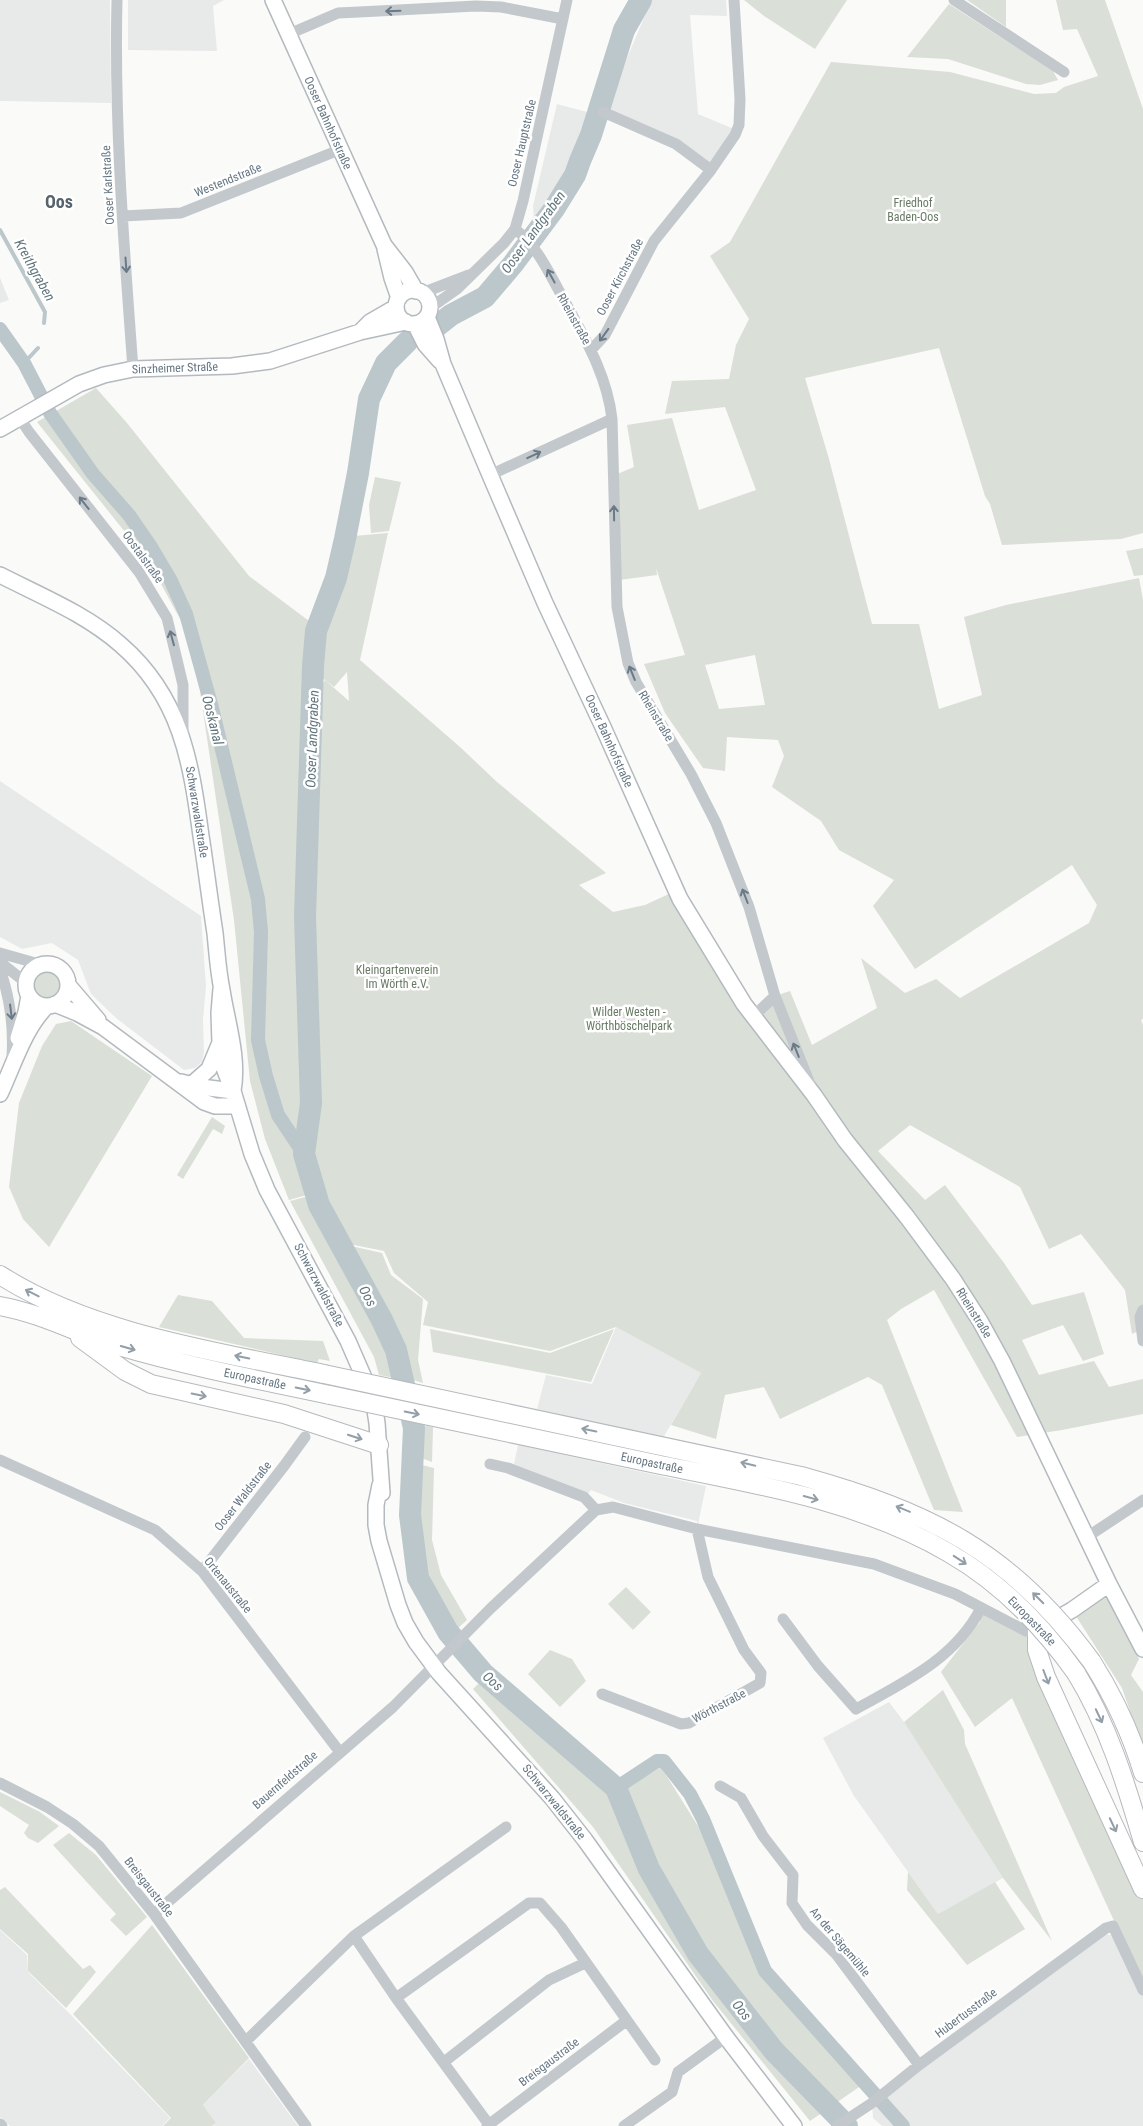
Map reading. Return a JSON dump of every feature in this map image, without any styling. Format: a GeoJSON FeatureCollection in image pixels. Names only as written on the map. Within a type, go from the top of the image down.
{"type":"FeatureCollection","features":[{"type":"Feature","properties":{"kind":"main road","name":"Europastraße"},"geometry":{"type":"LineString","coordinates":[[0,1275],[50,1302],[120,1327],[190,1346],[783,1472],[841,1487],[898,1507],[960,1537],[1010,1572],[1054,1614],[1092,1662],[1118,1707],[1143,1773]]}},
{"type":"Feature","properties":{"kind":"main road","name":"Europastraße"},"geometry":{"type":"LineString","coordinates":[[0,1306],[30,1314],[115,1344],[169,1359],[330,1395],[735,1480],[836,1505],[924,1539],[950,1553],[998,1587],[1040,1627],[1076,1673],[1096,1709],[1109,1738],[1143,1842]]}},
{"type":"Feature","properties":{"kind":"main road"},"geometry":{"type":"LineString","coordinates":[[65,1326],[125,1371],[151,1384],[284,1414],[379,1445]]}},
{"type":"Feature","properties":{"kind":"main road"},"geometry":{"type":"LineString","coordinates":[[1037,1630],[1037,1650],[1046,1677],[1143,1889]]}},
{"type":"Feature","properties":{"kind":"street","name":"Ooser Karlstraße"},"geometry":{"type":"LineString","coordinates":[[118,0],[118,107],[122,216],[133,369]]}},
{"type":"Feature","properties":{"kind":"street","name":"Ooser Bahnhofstraße"},"geometry":{"type":"LineString","coordinates":[[273,0],[339,150],[384,245],[398,302]]}},
{"type":"Feature","properties":{"kind":"street","name":"Ooser Hauptstraße"},"geometry":{"type":"LineString","coordinates":[[420,318],[458,289],[470,274],[487,261],[515,229],[525,192],[567,0]]}},
{"type":"Feature","properties":{"kind":"street","name":"Ooser Kirchstraße"},"geometry":{"type":"LineString","coordinates":[[591,350],[605,335],[654,241],[711,170],[736,135],[739,125],[740,99],[734,0]]}},
{"type":"Feature","properties":{"kind":"street"},"geometry":{"type":"LineString","coordinates":[[954,0],[1064,72]]}},
{"type":"Feature","properties":{"kind":"street"},"geometry":{"type":"LineString","coordinates":[[289,34],[338,13],[414,5],[501,7],[563,19]]}},
{"type":"Feature","properties":{"kind":"street"},"geometry":{"type":"LineString","coordinates":[[603,112],[676,144],[711,170]]}},
{"type":"Feature","properties":{"kind":"street","name":"Westendstraße"},"geometry":{"type":"LineString","coordinates":[[122,216],[181,213],[339,150]]}},
{"type":"Feature","properties":{"kind":"street","name":"Rheinstraße"},"geometry":{"type":"LineString","coordinates":[[515,229],[534,248],[591,350],[610,402],[617,607],[628,663],[640,690],[687,767],[716,823],[749,907],[775,996],[814,1095],[845,1140],[907,1217],[953,1279],[980,1321],[1006,1369],[1109,1584],[1143,1649]]}},
{"type":"Feature","properties":{"kind":"street","name":"Ooser Bahnhofstraße"},"geometry":{"type":"LineString","coordinates":[[384,245],[419,292]]}},
{"type":"Feature","properties":{"kind":"street","name":"Ooser Hauptstraße"},"geometry":{"type":"LineString","coordinates":[[419,292],[470,274]]}},
{"type":"Feature","properties":{"kind":"street"},"geometry":{"type":"LineString","coordinates":[[407,292],[419,292],[428,299],[420,318],[399,316],[398,302],[407,292]]}},
{"type":"Feature","properties":{"kind":"street","name":"Sinzheimer Straße"},"geometry":{"type":"LineString","coordinates":[[360,332],[370,322],[398,302]]}},
{"type":"Feature","properties":{"kind":"street","name":"Ooser Bahnhofstraße"},"geometry":{"type":"LineString","coordinates":[[420,318],[436,339],[443,364],[545,603],[603,726],[680,899],[711,952],[751,1013],[814,1095]]}},
{"type":"Feature","properties":{"kind":"street","name":"Sinzheimer Straße"},"geometry":{"type":"LineString","coordinates":[[0,429],[79,384],[95,378],[133,369],[232,366],[270,361],[360,332],[420,318]]}},
{"type":"Feature","properties":{"kind":"street","name":"Oostalstraße"},"geometry":{"type":"LineString","coordinates":[[24,415],[29,432],[139,572],[167,618],[183,685],[183,738]]}},
{"type":"Feature","properties":{"kind":"street"},"geometry":{"type":"LineString","coordinates":[[490,475],[612,419]]}},
{"type":"Feature","properties":{"kind":"street","name":"Schwarzwaldstraße"},"geometry":{"type":"LineString","coordinates":[[0,575],[74,612],[122,645],[145,669],[172,711],[183,738],[193,773],[221,989],[235,1066],[235,1098]]}},
{"type":"Feature","properties":{"kind":"street"},"geometry":{"type":"LineString","coordinates":[[0,953],[39,964],[58,966],[66,975],[68,985],[103,1027]]}},
{"type":"Feature","properties":{"kind":"street"},"geometry":{"type":"LineString","coordinates":[[0,962],[27,989],[36,1003],[51,1005],[77,1013],[103,1027],[204,1102],[215,1106],[235,1098]]}},
{"type":"Feature","properties":{"kind":"street"},"geometry":{"type":"LineString","coordinates":[[0,1081],[12,1056],[26,1012],[27,989],[31,970],[39,964]]}},
{"type":"Feature","properties":{"kind":"street"},"geometry":{"type":"LineString","coordinates":[[0,970],[10,1004],[14,1036],[12,1056]]}},
{"type":"Feature","properties":{"kind":"street"},"geometry":{"type":"LineString","coordinates":[[0,1094],[38,1015],[64,997],[68,985]]}},
{"type":"Feature","properties":{"kind":"street","name":"Schwarzwaldstraße"},"geometry":{"type":"LineString","coordinates":[[221,989],[218,1013],[224,1068],[244,1130],[267,1190],[288,1226],[360,1365],[374,1404],[388,1568],[405,1623],[416,1642],[434,1666],[558,1805],[726,2037],[794,2126]]}},
{"type":"Feature","properties":{"kind":"street"},"geometry":{"type":"LineString","coordinates":[[751,1013],[760,1010],[775,996]]}},
{"type":"Feature","properties":{"kind":"street"},"geometry":{"type":"LineString","coordinates":[[191,1085],[210,1070],[220,1043]]}},
{"type":"Feature","properties":{"kind":"street"},"geometry":{"type":"LineString","coordinates":[[173,1078],[235,1098]]}},
{"type":"Feature","properties":{"kind":"street"},"geometry":{"type":"LineString","coordinates":[[1143,1310],[1140,1317],[1143,1340]]}},
{"type":"Feature","properties":{"kind":"street","name":"Ooser Waldstraße"},"geometry":{"type":"LineString","coordinates":[[202,1570],[305,1437]]}},
{"type":"Feature","properties":{"kind":"street","name":"Ortenaustraße"},"geometry":{"type":"LineString","coordinates":[[0,1460],[154,1530],[202,1570],[339,1751]]}},
{"type":"Feature","properties":{"kind":"street"},"geometry":{"type":"LineString","coordinates":[[490,1464],[508,1468],[584,1497],[596,1510]]}},
{"type":"Feature","properties":{"kind":"street"},"geometry":{"type":"LineString","coordinates":[[1087,1537],[1143,1500]]}},
{"type":"Feature","properties":{"kind":"street"},"geometry":{"type":"LineString","coordinates":[[434,1666],[596,1510],[613,1507],[697,1529],[874,1564],[955,1594],[1026,1630],[1037,1630],[1072,1610],[1109,1584]]}},
{"type":"Feature","properties":{"kind":"street","name":"Wörthstraße"},"geometry":{"type":"LineString","coordinates":[[602,1694],[681,1724],[689,1723],[760,1683],[761,1673],[744,1650],[708,1577],[697,1529]]}},
{"type":"Feature","properties":{"kind":"street"},"geometry":{"type":"LineString","coordinates":[[783,1619],[818,1666],[856,1709],[919,1675],[953,1647],[981,1608]]}},
{"type":"Feature","properties":{"kind":"street","name":"Bauernfeldstraße"},"geometry":{"type":"LineString","coordinates":[[154,1914],[339,1751],[392,1707],[434,1666]]}},
{"type":"Feature","properties":{"kind":"street","name":"Breisgaustraße"},"geometry":{"type":"LineString","coordinates":[[0,1783],[48,1806],[99,1846],[154,1914],[306,2126]]}},
{"type":"Feature","properties":{"kind":"street","name":"An der Sägemühle"},"geometry":{"type":"LineString","coordinates":[[720,1786],[741,1798],[763,1836],[792,1875],[792,1903],[807,1925],[836,1954],[919,2065]]}},
{"type":"Feature","properties":{"kind":"street"},"geometry":{"type":"LineString","coordinates":[[246,2041],[354,1936],[506,1827]]}},
{"type":"Feature","properties":{"kind":"street"},"geometry":{"type":"LineString","coordinates":[[396,1998],[529,1903],[540,1903],[561,1927],[654,2060]]}},
{"type":"Feature","properties":{"kind":"street","name":"Hubertusstraße"},"geometry":{"type":"LineString","coordinates":[[837,2126],[872,2103],[919,2065],[1106,1928],[1113,1926],[1143,1990]]}},
{"type":"Feature","properties":{"kind":"street","name":"Breisgaustraße"},"geometry":{"type":"LineString","coordinates":[[354,1936],[396,1998],[489,2125],[626,2020]]}},
{"type":"Feature","properties":{"kind":"street"},"geometry":{"type":"LineString","coordinates":[[444,2062],[549,1980],[584,1962]]}},
{"type":"Feature","properties":{"kind":"street"},"geometry":{"type":"LineString","coordinates":[[624,2126],[672,2092],[678,2072],[726,2037]]}},
{"type":"Feature","properties":{"kind":"shaded area"},"geometry":{"type":"Polygon","coordinates":[[[0,0],[110,0],[111,103],[0,101],[0,0]]]}},
{"type":"Feature","properties":{"kind":"shaded area"},"geometry":{"type":"Polygon","coordinates":[[[128,0],[224,0],[213,6],[217,51],[128,50],[128,0]]]}},
{"type":"Feature","properties":{"kind":"shaded area"},"geometry":{"type":"Polygon","coordinates":[[[649,0],[726,0],[727,16],[690,15],[698,114],[734,129],[709,163],[606,108],[646,13],[649,0]]]}},
{"type":"Feature","properties":{"kind":"shaded area"},"geometry":{"type":"Polygon","coordinates":[[[557,104],[591,113],[579,157],[537,227],[534,224],[533,206],[557,104]]]}},
{"type":"Feature","properties":{"kind":"shaded area"},"geometry":{"type":"Polygon","coordinates":[[[0,278],[9,300],[0,303],[0,278]]]}},
{"type":"Feature","properties":{"kind":"shaded area"},"geometry":{"type":"Polygon","coordinates":[[[0,781],[201,916],[206,986],[203,1020],[204,1052],[202,1062],[195,1068],[184,1070],[116,1018],[91,994],[78,960],[52,943],[22,949],[0,937],[0,781]]]}},
{"type":"Feature","properties":{"kind":"shaded area"},"geometry":{"type":"Polygon","coordinates":[[[616,1327],[701,1373],[663,1438],[537,1409],[546,1375],[592,1384],[616,1327]]]}},
{"type":"Feature","properties":{"kind":"shaded area"},"geometry":{"type":"Polygon","coordinates":[[[518,1445],[706,1486],[697,1529],[697,1521],[624,1503],[591,1490],[589,1493],[514,1464],[518,1445]]]}},
{"type":"Feature","properties":{"kind":"shaded area"},"geometry":{"type":"Polygon","coordinates":[[[889,1702],[904,1722],[1003,1878],[938,1914],[854,1796],[823,1738],[889,1702]]]}},
{"type":"Feature","properties":{"kind":"shaded area"},"geometry":{"type":"Polygon","coordinates":[[[0,1930],[27,1955],[28,1972],[170,2118],[162,2126],[10,2126],[0,2117],[0,1930]]]}},
{"type":"Feature","properties":{"kind":"shaded area"},"geometry":{"type":"Polygon","coordinates":[[[1105,1934],[1117,1936],[1143,1993],[1143,2126],[882,2126],[873,2118],[872,2103],[967,2031],[1058,1970],[1105,1934]]]}},
{"type":"Feature","properties":{"kind":"shaded area"},"geometry":{"type":"Polygon","coordinates":[[[249,2059],[298,2126],[213,2126],[216,2123],[203,2105],[249,2059]]]}},
{"type":"Feature","properties":{"kind":"green space"},"geometry":{"type":"Polygon","coordinates":[[[744,0],[847,0],[815,49],[764,16],[744,0]]]}},
{"type":"Feature","properties":{"kind":"green space"},"geometry":{"type":"Polygon","coordinates":[[[967,0],[1006,0],[1006,27],[967,0]]]}},
{"type":"Feature","properties":{"kind":"green space"},"geometry":{"type":"Polygon","coordinates":[[[1056,0],[1105,0],[1143,109],[1143,533],[1121,539],[1002,545],[939,348],[805,378],[829,459],[872,624],[919,624],[939,709],[982,695],[964,617],[1006,605],[1139,578],[1143,600],[1143,1019],[1141,1020],[1143,1025],[1143,1329],[1132,1334],[1125,1290],[1081,1234],[1049,1249],[1020,1187],[910,1125],[878,1151],[925,1200],[945,1185],[1004,1263],[1032,1305],[1084,1292],[1104,1354],[1083,1361],[1063,1325],[1022,1340],[1039,1375],[1094,1361],[1109,1387],[1143,1379],[1143,1414],[1017,1437],[934,1290],[901,1309],[887,1320],[963,1512],[934,1510],[882,1385],[868,1377],[780,1419],[764,1387],[725,1395],[716,1439],[671,1425],[701,1373],[616,1327],[550,1351],[423,1325],[428,1302],[394,1273],[384,1251],[349,1244],[332,1218],[309,1149],[311,1112],[301,1111],[298,1152],[307,1195],[289,1200],[265,1139],[250,1081],[234,920],[200,691],[185,628],[149,562],[37,422],[96,388],[127,423],[249,576],[309,621],[327,589],[342,537],[388,533],[360,660],[460,747],[497,782],[606,873],[579,885],[613,912],[645,905],[673,892],[751,1012],[775,996],[790,991],[812,1045],[877,1008],[861,958],[905,993],[936,979],[960,998],[1089,923],[1097,905],[1072,865],[915,969],[873,906],[894,880],[839,850],[821,821],[772,787],[784,756],[778,740],[727,737],[725,771],[703,768],[665,713],[644,664],[685,655],[656,568],[657,575],[619,580],[615,475],[634,467],[627,425],[672,418],[699,510],[756,490],[725,407],[665,414],[672,381],[729,379],[736,345],[749,319],[710,256],[730,242],[831,62],[950,72],[1034,94],[1056,93],[1064,87],[1098,76],[1077,29],[1063,30],[1056,0]],[[755,655],[705,665],[719,709],[765,705],[755,655]],[[347,672],[334,687],[324,679],[317,694],[325,680],[349,701],[347,672]]]}},
{"type":"Feature","properties":{"kind":"green space"},"geometry":{"type":"Polygon","coordinates":[[[949,4],[1053,71],[1058,80],[1040,85],[1026,84],[948,59],[907,57],[949,4]]]}},
{"type":"Feature","properties":{"kind":"green space"},"geometry":{"type":"Polygon","coordinates":[[[375,477],[401,482],[389,531],[371,533],[369,505],[375,477]]]}},
{"type":"Feature","properties":{"kind":"green space"},"geometry":{"type":"Polygon","coordinates":[[[1143,548],[1143,575],[1134,576],[1126,551],[1143,548]]]}},
{"type":"Feature","properties":{"kind":"green space"},"geometry":{"type":"Polygon","coordinates":[[[47,970],[57,974],[61,984],[57,994],[47,998],[37,994],[33,984],[37,974],[47,970]]]}},
{"type":"Feature","properties":{"kind":"green space"},"geometry":{"type":"Polygon","coordinates":[[[71,1021],[152,1076],[49,1247],[23,1219],[9,1187],[19,1103],[42,1046],[56,1024],[71,1021]]]}},
{"type":"Feature","properties":{"kind":"green space"},"geometry":{"type":"Polygon","coordinates":[[[212,1117],[225,1126],[222,1134],[213,1129],[183,1179],[177,1175],[212,1117]]]}},
{"type":"Feature","properties":{"kind":"green space"},"geometry":{"type":"Polygon","coordinates":[[[309,1196],[392,1350],[400,1379],[379,1375],[374,1357],[290,1201],[309,1196]]]}},
{"type":"Feature","properties":{"kind":"green space"},"geometry":{"type":"Polygon","coordinates":[[[351,1246],[382,1253],[391,1275],[423,1299],[418,1360],[423,1383],[410,1379],[379,1292],[351,1246]]]}},
{"type":"Feature","properties":{"kind":"green space"},"geometry":{"type":"Polygon","coordinates":[[[178,1295],[212,1301],[244,1338],[323,1341],[330,1361],[319,1359],[317,1363],[159,1327],[178,1295]]]}},
{"type":"Feature","properties":{"kind":"green space"},"geometry":{"type":"Polygon","coordinates":[[[430,1329],[550,1353],[614,1329],[591,1382],[433,1352],[430,1329]]]}},
{"type":"Feature","properties":{"kind":"green space"},"geometry":{"type":"Polygon","coordinates":[[[422,1425],[433,1427],[432,1462],[421,1458],[422,1425]]]}},
{"type":"Feature","properties":{"kind":"green space"},"geometry":{"type":"Polygon","coordinates":[[[422,1465],[434,1468],[432,1540],[441,1575],[467,1620],[457,1629],[424,1569],[418,1545],[422,1465]]]}},
{"type":"Feature","properties":{"kind":"green space"},"geometry":{"type":"Polygon","coordinates":[[[1109,1584],[1139,1659],[1131,1675],[1143,1692],[1143,1749],[1122,1688],[1072,1610],[1109,1584]]]}},
{"type":"Feature","properties":{"kind":"green space"},"geometry":{"type":"Polygon","coordinates":[[[626,1587],[651,1612],[633,1630],[608,1604],[626,1587]]]}},
{"type":"Feature","properties":{"kind":"green space"},"geometry":{"type":"Polygon","coordinates":[[[981,1611],[1026,1633],[1033,1640],[1143,1895],[1143,1984],[1012,1698],[975,1727],[941,1672],[980,1622],[977,1615],[981,1611]]]}},
{"type":"Feature","properties":{"kind":"green space"},"geometry":{"type":"Polygon","coordinates":[[[550,1650],[572,1659],[586,1681],[560,1707],[528,1674],[550,1650]]]}},
{"type":"Feature","properties":{"kind":"green space"},"geometry":{"type":"Polygon","coordinates":[[[482,1680],[615,1795],[661,1767],[703,1834],[762,1973],[862,2085],[810,2121],[713,2001],[593,1827],[473,1689],[482,1680]]]}},
{"type":"Feature","properties":{"kind":"green space"},"geometry":{"type":"Polygon","coordinates":[[[943,1690],[964,1730],[965,1744],[1052,1941],[1003,1878],[904,1722],[943,1690]]]}},
{"type":"Feature","properties":{"kind":"green space"},"geometry":{"type":"Polygon","coordinates":[[[0,1792],[40,1812],[59,1826],[38,1843],[28,1838],[24,1833],[29,1825],[0,1806],[0,1792]]]}},
{"type":"Feature","properties":{"kind":"green space"},"geometry":{"type":"Polygon","coordinates":[[[69,1833],[96,1855],[147,1917],[126,1936],[110,1920],[116,1914],[53,1845],[69,1833]]]}},
{"type":"Feature","properties":{"kind":"green space"},"geometry":{"type":"Polygon","coordinates":[[[908,1872],[938,1914],[995,1882],[1025,1929],[967,1965],[907,1890],[908,1872]]]}},
{"type":"Feature","properties":{"kind":"green space"},"geometry":{"type":"Polygon","coordinates":[[[5,1887],[83,1969],[90,1965],[96,1972],[66,2008],[28,1971],[28,1954],[0,1929],[0,1890],[5,1887]]]}},
{"type":"Feature","properties":{"kind":"green space"},"geometry":{"type":"Polygon","coordinates":[[[152,1925],[249,2058],[203,2105],[216,2123],[212,2126],[163,2126],[171,2118],[73,2014],[152,1925]]]}},
{"type":"Feature","properties":{"kind":"waterway","name":"Ooser Landgraben"},"geometry":{"type":"LineString","coordinates":[[437,326],[451,315],[485,297],[513,264],[554,209],[575,175],[591,135],[624,30],[641,0]]}},
{"type":"Feature","properties":{"kind":"waterway","name":"Kreithgraben"},"geometry":{"type":"LineString","coordinates":[[0,230],[45,312],[44,323]]}},
{"type":"Feature","properties":{"kind":"waterway","name":"Ooskanal"},"geometry":{"type":"LineString","coordinates":[[0,329],[24,363],[50,413],[93,474],[129,515],[151,547],[170,579],[186,614],[211,704],[258,899],[261,932],[258,1040],[266,1076],[278,1115],[304,1154]]}},
{"type":"Feature","properties":{"kind":"waterway","name":"Oos"},"geometry":{"type":"LineString","coordinates":[[407,342],[386,363],[369,399],[358,473],[345,539],[336,578],[316,631],[313,666],[305,917],[311,1103],[304,1154],[319,1205],[382,1320],[396,1350],[414,1428],[410,1515],[418,1578],[448,1632],[483,1673],[616,1788],[649,1869],[698,1954],[774,2051],[847,2126]]}},
{"type":"Feature","properties":{"kind":"waterway","name":"Kreithgraben"},"geometry":{"type":"LineString","coordinates":[[24,363],[38,348]]}},
{"type":"Feature","properties":{"kind":"waterway"},"geometry":{"type":"LineString","coordinates":[[616,1788],[657,1761],[664,1761],[690,1794],[703,1819],[765,1971],[903,2126]]}},
{"type":"Feature","properties":{"kind":"district","name":"Oos"},"geometry":{"type":"Point","coordinates":[59,201]}},
{"type":"Feature","properties":{"kind":"park label","name":"Friedhof Baden-Oos"},"geometry":{"type":"Point","coordinates":[913,210]}},
{"type":"Feature","properties":{"kind":"park label","name":"Kleingartenverein Im Wörth e.V."},"geometry":{"type":"Point","coordinates":[397,977]}},
{"type":"Feature","properties":{"kind":"park label","name":"Wilder Westen - Wörthböschelpark"},"geometry":{"type":"Point","coordinates":[629,1019]}}]}
